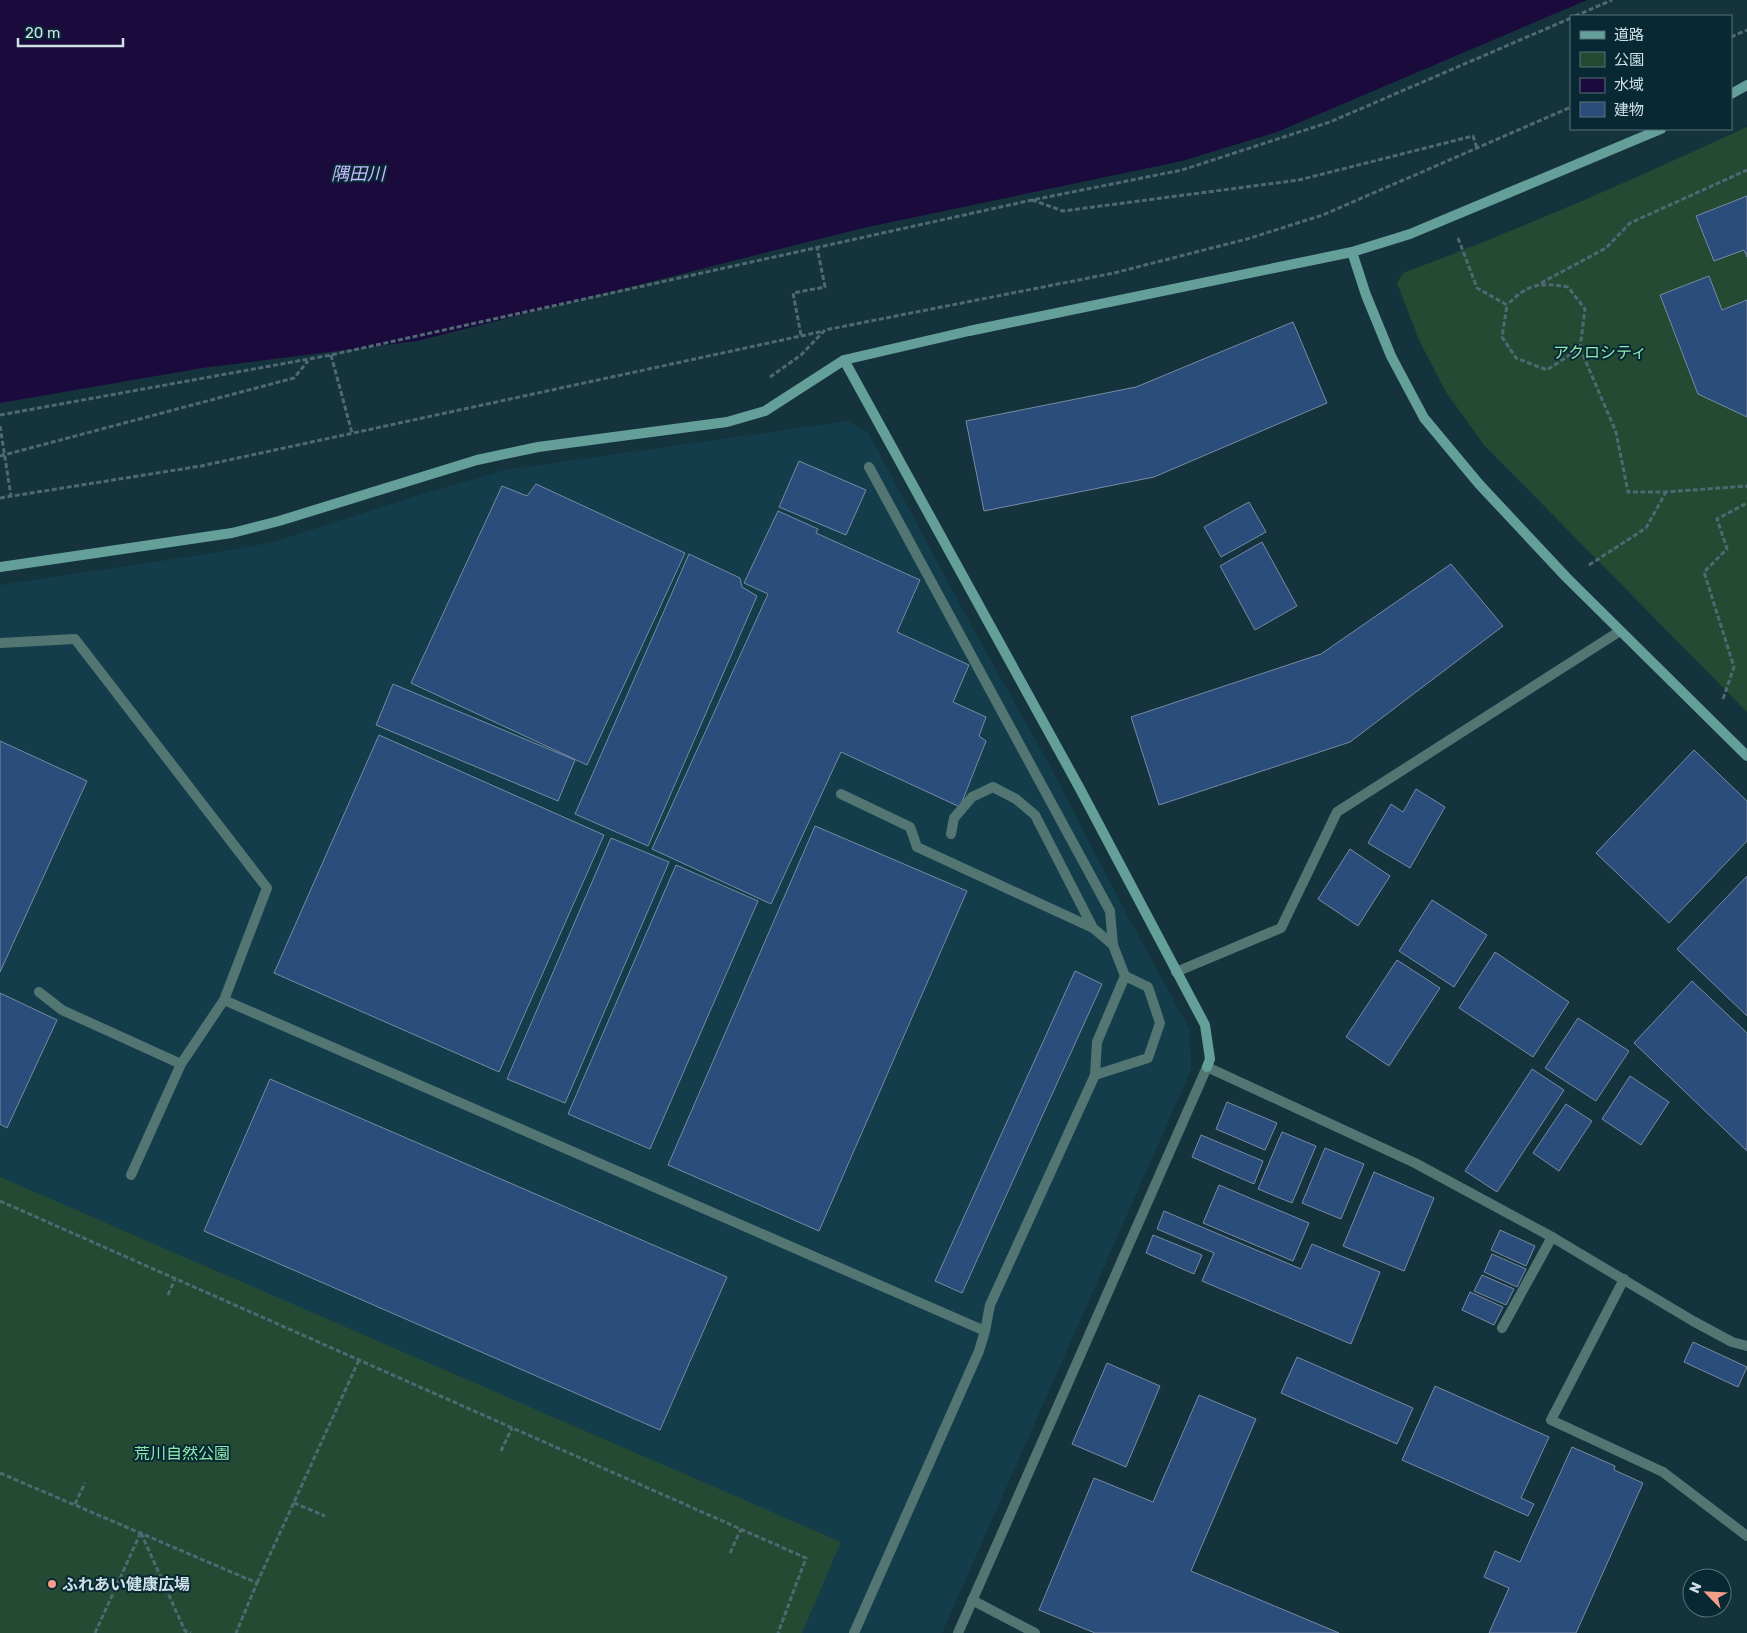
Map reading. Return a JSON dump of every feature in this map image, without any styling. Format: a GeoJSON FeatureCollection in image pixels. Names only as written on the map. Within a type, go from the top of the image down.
{"type":"FeatureCollection","features":[{"type":"Feature","properties":{"kind":"street"},"geometry":{"type":"LineString","coordinates":[[1732,93],[1747,85]]}},
{"type":"Feature","properties":{"kind":"street"},"geometry":{"type":"LineString","coordinates":[[0,567],[232,533],[279,521],[477,460],[538,447],[727,422],[765,411],[844,360],[969,331],[1352,252],[1410,234],[1659,130]]}},
{"type":"Feature","properties":{"kind":"street"},"geometry":{"type":"LineString","coordinates":[[1352,252],[1366,295],[1391,356],[1424,418],[1479,484],[1567,578],[1747,756]]}},
{"type":"Feature","properties":{"kind":"street"},"geometry":{"type":"LineString","coordinates":[[844,360],[1079,786],[1204,1025],[1210,1059],[958,1633]]}},
{"type":"Feature","properties":{"kind":"street"},"geometry":{"type":"LineString","coordinates":[[869,467],[1110,911],[1113,945],[1125,976],[1148,987],[1160,1023],[1148,1058],[1095,1075]]}},
{"type":"Feature","properties":{"kind":"street"},"geometry":{"type":"LineString","coordinates":[[1176,972],[1281,928],[1337,812],[1620,631]]}},
{"type":"Feature","properties":{"kind":"street"},"geometry":{"type":"LineString","coordinates":[[0,643],[75,639],[267,888],[224,1000],[181,1064],[131,1175]]}},
{"type":"Feature","properties":{"kind":"street"},"geometry":{"type":"LineString","coordinates":[[951,834],[954,818],[972,797],[993,787],[1016,799],[1035,815],[1093,928]]}},
{"type":"Feature","properties":{"kind":"street"},"geometry":{"type":"LineString","coordinates":[[841,794],[910,827],[918,847],[1093,928],[1113,945]]}},
{"type":"Feature","properties":{"kind":"street"},"geometry":{"type":"LineString","coordinates":[[854,1633],[979,1351],[990,1305],[1095,1075],[1097,1042],[1125,976]]}},
{"type":"Feature","properties":{"kind":"street"},"geometry":{"type":"LineString","coordinates":[[39,992],[62,1010],[181,1064]]}},
{"type":"Feature","properties":{"kind":"street"},"geometry":{"type":"LineString","coordinates":[[224,1000],[985,1331]]}},
{"type":"Feature","properties":{"kind":"street"},"geometry":{"type":"LineString","coordinates":[[1207,1067],[1415,1163],[1552,1237],[1693,1321],[1732,1342],[1747,1346]]}},
{"type":"Feature","properties":{"kind":"street"},"geometry":{"type":"LineString","coordinates":[[1502,1328],[1552,1237]]}},
{"type":"Feature","properties":{"kind":"street"},"geometry":{"type":"LineString","coordinates":[[1624,1280],[1551,1420],[1663,1472],[1747,1536]]}},
{"type":"Feature","properties":{"kind":"street"},"geometry":{"type":"LineString","coordinates":[[972,1600],[1035,1633]]}},
{"type":"Feature","properties":{"kind":"path"},"geometry":{"type":"LineString","coordinates":[[1577,15],[1612,0]]}},
{"type":"Feature","properties":{"kind":"path"},"geometry":{"type":"LineString","coordinates":[[0,415],[309,360],[1032,200],[1182,170],[1330,122],[1570,18]]}},
{"type":"Feature","properties":{"kind":"path"},"geometry":{"type":"LineString","coordinates":[[1732,37],[1747,30]]}},
{"type":"Feature","properties":{"kind":"path"},"geometry":{"type":"LineString","coordinates":[[0,498],[201,466],[801,335],[1114,273],[1247,239],[1323,215],[1570,107]]}},
{"type":"Feature","properties":{"kind":"path"},"geometry":{"type":"LineString","coordinates":[[1032,200],[1063,211],[1299,180],[1473,136],[1477,148]]}},
{"type":"Feature","properties":{"kind":"path"},"geometry":{"type":"LineString","coordinates":[[1580,348],[1547,370],[1516,358],[1502,337],[1506,305],[1520,292],[1540,284],[1606,248],[1630,223],[1747,170]]}},
{"type":"Feature","properties":{"kind":"path"},"geometry":{"type":"LineString","coordinates":[[1450,216],[1477,288],[1506,305]]}},
{"type":"Feature","properties":{"kind":"path"},"geometry":{"type":"LineString","coordinates":[[801,335],[793,293],[825,287],[817,247]]}},
{"type":"Feature","properties":{"kind":"path"},"geometry":{"type":"LineString","coordinates":[[1540,284],[1568,287],[1585,309],[1580,348],[1616,432],[1628,492],[1666,492],[1747,486]]}},
{"type":"Feature","properties":{"kind":"path"},"geometry":{"type":"LineString","coordinates":[[777,404],[755,388],[800,355],[825,330]]}},
{"type":"Feature","properties":{"kind":"path"},"geometry":{"type":"LineString","coordinates":[[332,355],[352,434]]}},
{"type":"Feature","properties":{"kind":"path"},"geometry":{"type":"LineString","coordinates":[[2,455],[294,378],[309,360]]}},
{"type":"Feature","properties":{"kind":"path"},"geometry":{"type":"LineString","coordinates":[[0,426],[2,455],[11,496]]}},
{"type":"Feature","properties":{"kind":"path"},"geometry":{"type":"LineString","coordinates":[[1589,565],[1646,528],[1666,492]]}},
{"type":"Feature","properties":{"kind":"path"},"geometry":{"type":"LineString","coordinates":[[1714,724],[1734,667],[1704,572],[1727,549],[1717,520],[1747,503]]}},
{"type":"Feature","properties":{"kind":"path"},"geometry":{"type":"LineString","coordinates":[[0,1201],[806,1558],[778,1633]]}},
{"type":"Feature","properties":{"kind":"path"},"geometry":{"type":"LineString","coordinates":[[168,1295],[175,1279]]}},
{"type":"Feature","properties":{"kind":"path"},"geometry":{"type":"LineString","coordinates":[[236,1633],[359,1360]]}},
{"type":"Feature","properties":{"kind":"path"},"geometry":{"type":"LineString","coordinates":[[501,1452],[512,1428]]}},
{"type":"Feature","properties":{"kind":"path"},"geometry":{"type":"LineString","coordinates":[[0,1473],[257,1583]]}},
{"type":"Feature","properties":{"kind":"path"},"geometry":{"type":"LineString","coordinates":[[75,1504],[85,1483]]}},
{"type":"Feature","properties":{"kind":"path"},"geometry":{"type":"LineString","coordinates":[[294,1503],[325,1516]]}},
{"type":"Feature","properties":{"kind":"path"},"geometry":{"type":"LineString","coordinates":[[730,1553],[741,1529]]}},
{"type":"Feature","properties":{"kind":"path"},"geometry":{"type":"LineString","coordinates":[[141,1532],[185,1632],[191,1633]]}},
{"type":"Feature","properties":{"kind":"path"},"geometry":{"type":"LineString","coordinates":[[95,1633],[141,1532]]}},
{"type":"Feature","properties":{"kind":"shaded area"},"geometry":{"type":"Polygon","coordinates":[[[847,421],[868,432],[970,623],[1050,766],[1127,915],[1190,1030],[1191,1070],[942,1633],[0,1633],[0,585],[274,542],[412,497],[505,470],[847,421]]]}},
{"type":"Feature","properties":{"kind":"green space","name":"アクロシティ"},"geometry":{"type":"Polygon","coordinates":[[[1747,127],[1747,712],[1484,445],[1446,392],[1419,340],[1397,283],[1403,273],[1576,203],[1747,127]]]}},
{"type":"Feature","properties":{"kind":"green space","name":"荒川自然公園"},"geometry":{"type":"Polygon","coordinates":[[[0,1177],[841,1542],[802,1633],[0,1633],[0,1177]]]}},
{"type":"Feature","properties":{"kind":"water","name":"隅田川"},"geometry":{"type":"Polygon","coordinates":[[[0,0],[1587,0],[1277,132],[1182,161],[863,228],[417,341],[202,368],[0,403],[0,0]]]}},
{"type":"Feature","properties":{"kind":"building"},"geometry":{"type":"Polygon","coordinates":[[[1747,196],[1747,257],[1744,250],[1714,261],[1696,216],[1747,196]]]}},
{"type":"Feature","properties":{"kind":"building"},"geometry":{"type":"Polygon","coordinates":[[[1709,276],[1722,310],[1747,300],[1747,417],[1698,394],[1660,295],[1709,276]]]}},
{"type":"Feature","properties":{"kind":"building"},"geometry":{"type":"Polygon","coordinates":[[[1293,322],[1327,403],[1154,477],[984,511],[966,421],[1136,387],[1293,322]]]}},
{"type":"Feature","properties":{"kind":"building"},"geometry":{"type":"Polygon","coordinates":[[[799,461],[866,490],[846,535],[779,507],[799,461]]]}},
{"type":"Feature","properties":{"kind":"building"},"geometry":{"type":"Polygon","coordinates":[[[536,484],[685,553],[587,765],[411,683],[502,486],[527,496],[536,484]]]}},
{"type":"Feature","properties":{"kind":"building"},"geometry":{"type":"Polygon","coordinates":[[[1249,502],[1266,532],[1221,557],[1204,527],[1249,502]]]}},
{"type":"Feature","properties":{"kind":"building"},"geometry":{"type":"Polygon","coordinates":[[[778,511],[818,529],[816,533],[920,580],[897,632],[969,665],[953,702],[986,717],[979,736],[986,741],[960,807],[841,752],[771,904],[652,849],[768,594],[744,583],[778,511]]]}},
{"type":"Feature","properties":{"kind":"building"},"geometry":{"type":"Polygon","coordinates":[[[1262,542],[1297,606],[1255,630],[1220,566],[1262,542]]]}},
{"type":"Feature","properties":{"kind":"building"},"geometry":{"type":"Polygon","coordinates":[[[689,554],[740,578],[742,587],[757,596],[648,846],[575,814],[689,554]]]}},
{"type":"Feature","properties":{"kind":"building"},"geometry":{"type":"Polygon","coordinates":[[[1451,564],[1503,626],[1350,742],[1159,805],[1131,717],[1321,654],[1451,564]]]}},
{"type":"Feature","properties":{"kind":"building"},"geometry":{"type":"Polygon","coordinates":[[[393,684],[575,760],[558,801],[376,725],[393,684]]]}},
{"type":"Feature","properties":{"kind":"building"},"geometry":{"type":"Polygon","coordinates":[[[379,735],[604,835],[499,1072],[274,973],[379,735]]]}},
{"type":"Feature","properties":{"kind":"building"},"geometry":{"type":"Polygon","coordinates":[[[0,741],[87,781],[0,972],[0,741]]]}},
{"type":"Feature","properties":{"kind":"building"},"geometry":{"type":"Polygon","coordinates":[[[1694,750],[1747,801],[1747,841],[1669,923],[1596,853],[1694,750]]]}},
{"type":"Feature","properties":{"kind":"building"},"geometry":{"type":"Polygon","coordinates":[[[1416,789],[1445,807],[1410,868],[1368,843],[1391,804],[1403,812],[1416,789]]]}},
{"type":"Feature","properties":{"kind":"building"},"geometry":{"type":"Polygon","coordinates":[[[815,826],[967,891],[819,1231],[668,1165],[815,826]]]}},
{"type":"Feature","properties":{"kind":"building"},"geometry":{"type":"Polygon","coordinates":[[[611,838],[669,862],[565,1103],[507,1079],[611,838]]]}},
{"type":"Feature","properties":{"kind":"building"},"geometry":{"type":"Polygon","coordinates":[[[1350,849],[1390,876],[1358,926],[1318,899],[1350,849]]]}},
{"type":"Feature","properties":{"kind":"building"},"geometry":{"type":"Polygon","coordinates":[[[676,865],[758,901],[650,1149],[568,1114],[676,865]]]}},
{"type":"Feature","properties":{"kind":"building"},"geometry":{"type":"Polygon","coordinates":[[[1747,876],[1747,1016],[1677,949],[1747,876]]]}},
{"type":"Feature","properties":{"kind":"building"},"geometry":{"type":"Polygon","coordinates":[[[1432,900],[1487,935],[1454,987],[1399,951],[1432,900]]]}},
{"type":"Feature","properties":{"kind":"building"},"geometry":{"type":"Polygon","coordinates":[[[1495,952],[1569,1002],[1533,1057],[1459,1008],[1495,952]]]}},
{"type":"Feature","properties":{"kind":"building"},"geometry":{"type":"Polygon","coordinates":[[[1397,960],[1440,988],[1389,1066],[1346,1037],[1397,960]]]}},
{"type":"Feature","properties":{"kind":"building"},"geometry":{"type":"Polygon","coordinates":[[[1075,971],[1102,984],[962,1293],[935,1281],[1075,971]]]}},
{"type":"Feature","properties":{"kind":"building"},"geometry":{"type":"Polygon","coordinates":[[[1692,981],[1747,1033],[1747,1151],[1634,1043],[1692,981]]]}},
{"type":"Feature","properties":{"kind":"building"},"geometry":{"type":"Polygon","coordinates":[[[0,993],[57,1020],[7,1128],[0,1124],[0,993]]]}},
{"type":"Feature","properties":{"kind":"building"},"geometry":{"type":"Polygon","coordinates":[[[1578,1018],[1629,1051],[1596,1101],[1545,1068],[1578,1018]]]}},
{"type":"Feature","properties":{"kind":"building"},"geometry":{"type":"Polygon","coordinates":[[[1532,1069],[1564,1090],[1497,1192],[1465,1171],[1532,1069]]]}},
{"type":"Feature","properties":{"kind":"building"},"geometry":{"type":"Polygon","coordinates":[[[1630,1076],[1669,1102],[1641,1145],[1602,1119],[1630,1076]]]}},
{"type":"Feature","properties":{"kind":"building"},"geometry":{"type":"Polygon","coordinates":[[[270,1079],[727,1277],[660,1430],[204,1231],[270,1079]]]}},
{"type":"Feature","properties":{"kind":"building"},"geometry":{"type":"Polygon","coordinates":[[[1227,1102],[1277,1123],[1265,1150],[1216,1129],[1227,1102]]]}},
{"type":"Feature","properties":{"kind":"building"},"geometry":{"type":"Polygon","coordinates":[[[1566,1104],[1592,1121],[1559,1171],[1533,1153],[1566,1104]]]}},
{"type":"Feature","properties":{"kind":"building"},"geometry":{"type":"Polygon","coordinates":[[[1282,1132],[1316,1146],[1292,1203],[1258,1189],[1282,1132]]]}},
{"type":"Feature","properties":{"kind":"building"},"geometry":{"type":"Polygon","coordinates":[[[1201,1135],[1263,1161],[1254,1184],[1192,1157],[1201,1135]]]}},
{"type":"Feature","properties":{"kind":"building"},"geometry":{"type":"Polygon","coordinates":[[[1325,1148],[1364,1164],[1341,1219],[1302,1203],[1325,1148]]]}},
{"type":"Feature","properties":{"kind":"building"},"geometry":{"type":"Polygon","coordinates":[[[1374,1172],[1434,1198],[1404,1271],[1343,1246],[1374,1172]]]}},
{"type":"Feature","properties":{"kind":"building"},"geometry":{"type":"Polygon","coordinates":[[[1219,1185],[1309,1223],[1293,1261],[1203,1223],[1219,1185]]]}},
{"type":"Feature","properties":{"kind":"building"},"geometry":{"type":"Polygon","coordinates":[[[1164,1211],[1301,1269],[1312,1244],[1380,1272],[1351,1344],[1202,1281],[1214,1253],[1157,1229],[1164,1211]]]}},
{"type":"Feature","properties":{"kind":"building"},"geometry":{"type":"Polygon","coordinates":[[[1500,1230],[1535,1246],[1526,1266],[1491,1250],[1500,1230]]]}},
{"type":"Feature","properties":{"kind":"building"},"geometry":{"type":"Polygon","coordinates":[[[1153,1235],[1202,1255],[1194,1274],[1146,1253],[1153,1235]]]}},
{"type":"Feature","properties":{"kind":"building"},"geometry":{"type":"Polygon","coordinates":[[[1492,1254],[1526,1269],[1517,1287],[1484,1272],[1492,1254]]]}},
{"type":"Feature","properties":{"kind":"building"},"geometry":{"type":"Polygon","coordinates":[[[1482,1275],[1514,1289],[1506,1305],[1474,1291],[1482,1275]]]}},
{"type":"Feature","properties":{"kind":"building"},"geometry":{"type":"Polygon","coordinates":[[[1470,1292],[1503,1307],[1494,1325],[1462,1310],[1470,1292]]]}},
{"type":"Feature","properties":{"kind":"building"},"geometry":{"type":"Polygon","coordinates":[[[1693,1342],[1747,1367],[1738,1387],[1684,1362],[1693,1342]]]}},
{"type":"Feature","properties":{"kind":"building"},"geometry":{"type":"Polygon","coordinates":[[[1297,1357],[1413,1408],[1397,1444],[1281,1393],[1297,1357]]]}},
{"type":"Feature","properties":{"kind":"building"},"geometry":{"type":"Polygon","coordinates":[[[1107,1363],[1160,1386],[1126,1467],[1072,1444],[1107,1363]]]}},
{"type":"Feature","properties":{"kind":"building"},"geometry":{"type":"Polygon","coordinates":[[[1435,1386],[1549,1437],[1521,1498],[1534,1504],[1528,1516],[1402,1460],[1435,1386]]]}},
{"type":"Feature","properties":{"kind":"building"},"geometry":{"type":"Polygon","coordinates":[[[1199,1395],[1256,1419],[1191,1571],[1339,1633],[1095,1633],[1039,1610],[1094,1478],[1153,1502],[1199,1395]]]}},
{"type":"Feature","properties":{"kind":"building"},"geometry":{"type":"Polygon","coordinates":[[[1572,1447],[1615,1466],[1614,1470],[1643,1483],[1576,1633],[1489,1633],[1509,1588],[1484,1577],[1495,1551],[1520,1562],[1572,1447]]]}},
{"type":"Feature","properties":{"kind":"place","name":"ふれあい健康広場"},"geometry":{"type":"Point","coordinates":[52,1584]}}]}
